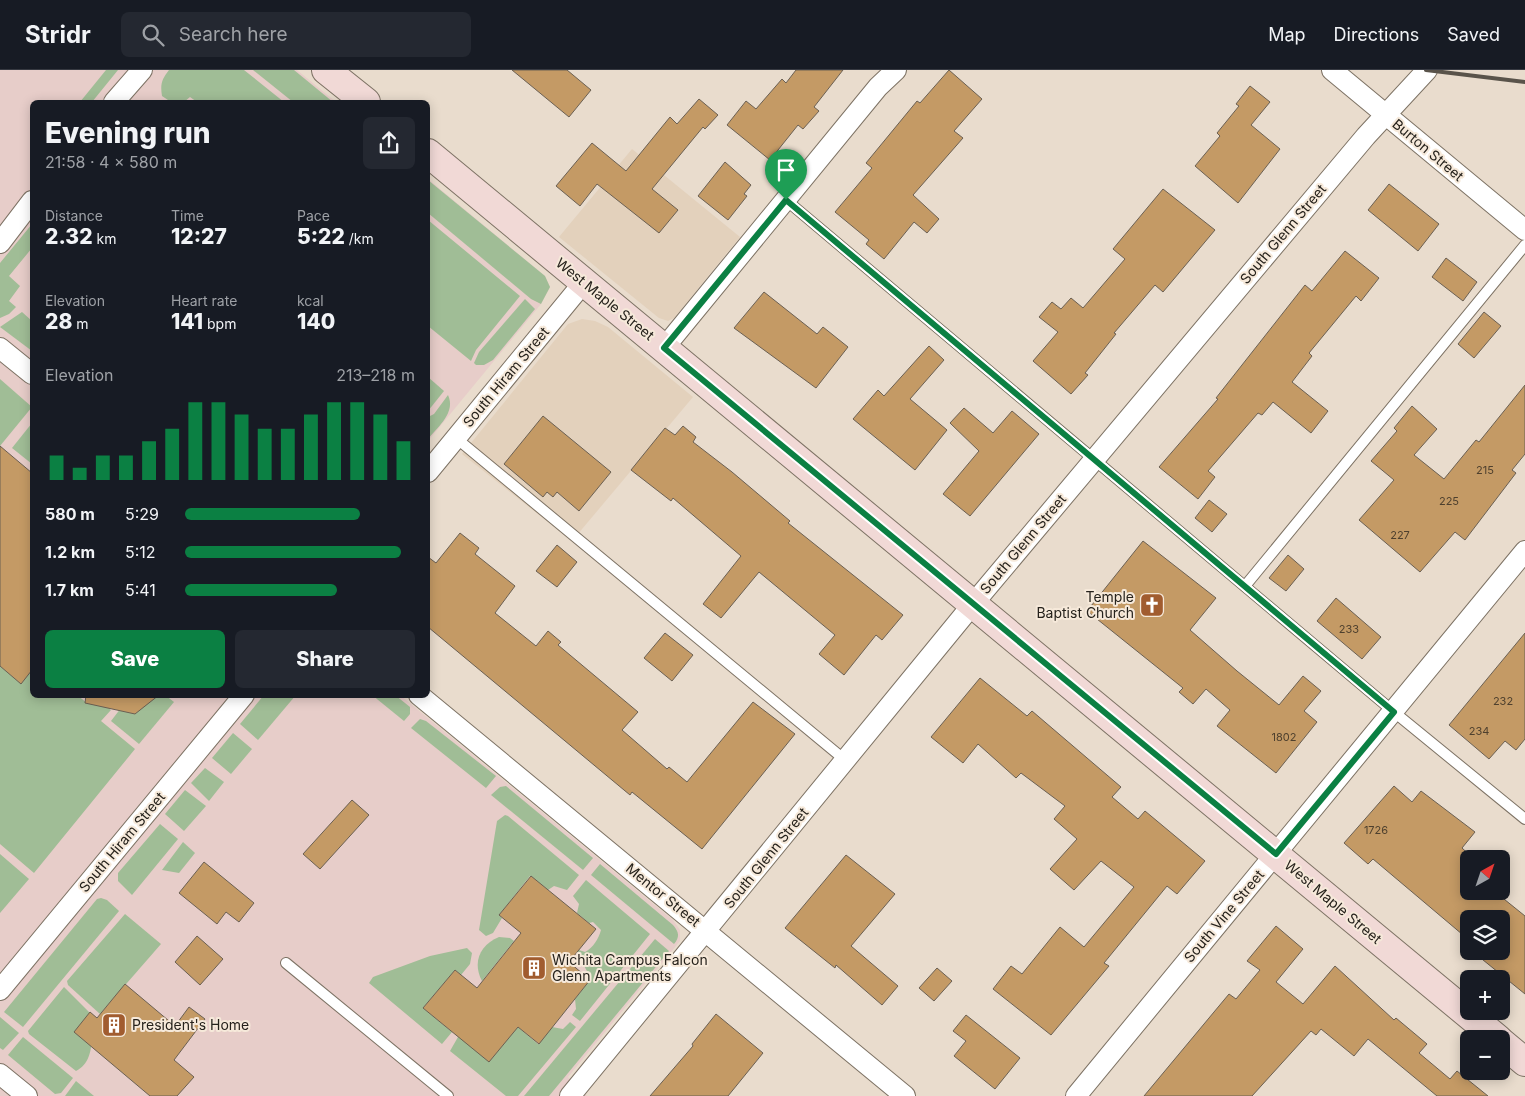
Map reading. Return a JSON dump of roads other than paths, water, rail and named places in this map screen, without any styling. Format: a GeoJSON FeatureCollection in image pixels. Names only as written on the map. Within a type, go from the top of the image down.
{"type":"FeatureCollection","features":[{"type":"Feature","properties":{"kind":"street"},"geometry":{"type":"LineString","coordinates":[[116,100],[142,70]]}},
{"type":"Feature","properties":{"kind":"street"},"geometry":{"type":"LineString","coordinates":[[326,70],[364,100]]}},
{"type":"Feature","properties":{"kind":"street"},"geometry":{"type":"LineString","coordinates":[[664,348],[878,87],[896,70]]}},
{"type":"Feature","properties":{"kind":"street","name":"Burton Street"},"geometry":{"type":"LineString","coordinates":[[1332,70],[1525,230]]}},
{"type":"Feature","properties":{"kind":"street","name":"South Glenn Street"},"geometry":{"type":"LineString","coordinates":[[570,1096],[1094,459],[1384,114],[1427,70]]}},
{"type":"Feature","properties":{"kind":"street","name":"West Maple Street"},"geometry":{"type":"LineString","coordinates":[[430,155],[1487,1030]]}},
{"type":"Feature","properties":{"kind":"street"},"geometry":{"type":"LineString","coordinates":[[0,243],[30,204]]}},
{"type":"Feature","properties":{"kind":"street","name":"South Hiram Street"},"geometry":{"type":"LineString","coordinates":[[430,470],[584,282]]}},
{"type":"Feature","properties":{"kind":"street"},"geometry":{"type":"LineString","coordinates":[[0,348],[30,372]]}},
{"type":"Feature","properties":{"kind":"street","name":"South Vine Street"},"geometry":{"type":"LineString","coordinates":[[1076,1096],[1525,551]]}},
{"type":"Feature","properties":{"kind":"street","name":"South Hiram Street"},"geometry":{"type":"LineString","coordinates":[[0,990],[242,698]]}},
{"type":"Feature","properties":{"kind":"street","name":"Mentor Street"},"geometry":{"type":"LineString","coordinates":[[423,698],[906,1096]]}},
{"type":"Feature","properties":{"kind":"street"},"geometry":{"type":"LineString","coordinates":[[1510,1050],[1525,1062]]}},
{"type":"Feature","properties":{"kind":"street"},"geometry":{"type":"LineString","coordinates":[[0,1074],[27,1096]]}},
{"type":"Feature","properties":{"kind":"lane"},"geometry":{"type":"LineString","coordinates":[[786,200],[1394,712],[1525,819]]}},
{"type":"Feature","properties":{"kind":"lane"},"geometry":{"type":"LineString","coordinates":[[1245,586],[1525,244]]}},
{"type":"Feature","properties":{"kind":"lane"},"geometry":{"type":"LineString","coordinates":[[456,438],[845,760]]}},
{"type":"Feature","properties":{"kind":"lane"},"geometry":{"type":"LineString","coordinates":[[286,963],[448,1096]]}},
{"type":"Feature","properties":{"kind":"railway"},"geometry":{"type":"LineString","coordinates":[[1426,70],[1525,82]]}},
{"type":"Feature","properties":{"kind":"place","name":"Temple Baptist Church"},"geometry":{"type":"Point","coordinates":[1152,605]}},
{"type":"Feature","properties":{"kind":"place","name":"Wichita Campus Falcon Glenn Apartments"},"geometry":{"type":"Point","coordinates":[534,968]}},
{"type":"Feature","properties":{"kind":"place","name":"President's Home"},"geometry":{"type":"Point","coordinates":[114,1025]}}]}
